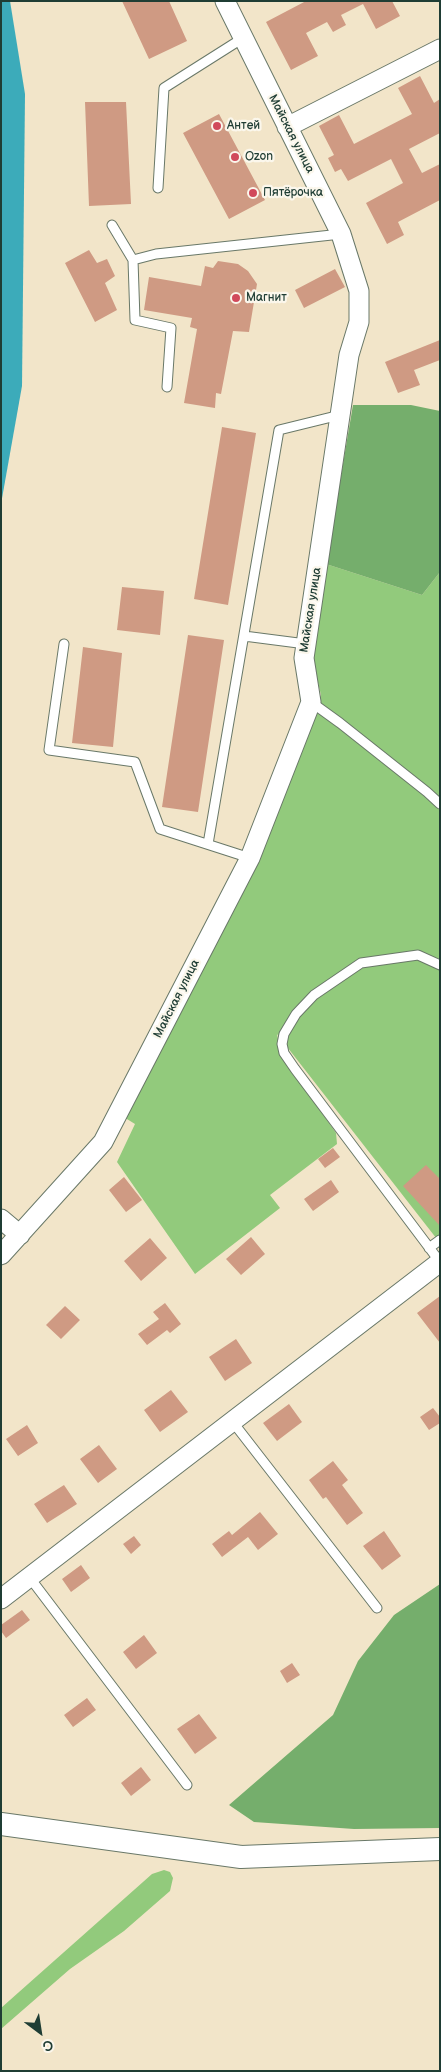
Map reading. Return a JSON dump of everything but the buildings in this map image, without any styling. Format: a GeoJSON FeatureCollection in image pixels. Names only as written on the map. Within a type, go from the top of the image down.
{"type":"FeatureCollection","features":[{"type":"Feature","properties":{"kind":"street","name":"Майская улица"},"geometry":{"type":"LineString","coordinates":[[1,1255],[103,1142],[250,858],[311,702],[304,658],[349,355],[359,322],[359,291],[341,234],[225,1]]}},
{"type":"Feature","properties":{"kind":"street"},"geometry":{"type":"LineString","coordinates":[[287,127],[440,49]]}},
{"type":"Feature","properties":{"kind":"street"},"geometry":{"type":"LineString","coordinates":[[1,1219],[20,1235]]}},
{"type":"Feature","properties":{"kind":"street"},"geometry":{"type":"LineString","coordinates":[[1,1599],[232,1421],[436,1258]]}},
{"type":"Feature","properties":{"kind":"street"},"geometry":{"type":"LineString","coordinates":[[1,1824],[241,1857],[440,1849]]}},
{"type":"Feature","properties":{"kind":"lane"},"geometry":{"type":"LineString","coordinates":[[158,188],[164,88],[243,38]]}},
{"type":"Feature","properties":{"kind":"lane"},"geometry":{"type":"LineString","coordinates":[[112,225],[133,260],[135,320],[171,328],[167,387]]}},
{"type":"Feature","properties":{"kind":"lane"},"geometry":{"type":"LineString","coordinates":[[133,260],[156,254],[341,234]]}},
{"type":"Feature","properties":{"kind":"lane"},"geometry":{"type":"LineString","coordinates":[[208,844],[280,430],[340,414]]}},
{"type":"Feature","properties":{"kind":"lane"},"geometry":{"type":"LineString","coordinates":[[244,636],[306,644]]}},
{"type":"Feature","properties":{"kind":"lane"},"geometry":{"type":"LineString","coordinates":[[64,644],[49,750],[135,762],[160,829],[250,858]]}},
{"type":"Feature","properties":{"kind":"lane"},"geometry":{"type":"LineString","coordinates":[[311,702],[340,723],[440,804]]}},
{"type":"Feature","properties":{"kind":"lane"},"geometry":{"type":"LineString","coordinates":[[436,1258],[295,1069],[284,1053],[282,1044],[284,1034],[296,1014],[314,994],[361,963],[418,955],[440,965]]}},
{"type":"Feature","properties":{"kind":"lane"},"geometry":{"type":"LineString","coordinates":[[436,1258],[440,1240]]}},
{"type":"Feature","properties":{"kind":"lane"},"geometry":{"type":"LineString","coordinates":[[232,1421],[377,1608]]}},
{"type":"Feature","properties":{"kind":"lane"},"geometry":{"type":"LineString","coordinates":[[30,1578],[187,1785]]}},
{"type":"Feature","properties":{"kind":"green space"},"geometry":{"type":"Polygon","coordinates":[[[353,405],[411,405],[440,411],[440,572],[422,595],[326,564],[353,405]]]}},
{"type":"Feature","properties":{"kind":"green space"},"geometry":{"type":"Polygon","coordinates":[[[326,564],[422,595],[440,572],[440,1243],[277,1034],[281,1054],[336,1133],[337,1144],[270,1195],[280,1208],[195,1274],[117,1162],[135,1124],[122,1116],[255,860],[321,695],[312,658],[326,564]]]}},
{"type":"Feature","properties":{"kind":"green space"},"geometry":{"type":"Polygon","coordinates":[[[440,1584],[440,1828],[354,1829],[254,1822],[229,1805],[333,1715],[358,1661],[394,1615],[440,1584]]]}},
{"type":"Feature","properties":{"kind":"green space"},"geometry":{"type":"Polygon","coordinates":[[[164,1870],[170,1872],[173,1878],[170,1891],[124,1931],[70,1969],[1,2029],[1,2008],[152,1874],[164,1870]]]}},
{"type":"Feature","properties":{"kind":"water"},"geometry":{"type":"Polygon","coordinates":[[[1,1],[10,1],[25,94],[22,386],[1,504],[1,1]]]}},
{"type":"Feature","properties":{"kind":"place","name":"Антей"},"geometry":{"type":"Point","coordinates":[217,126]}},
{"type":"Feature","properties":{"kind":"place","name":"Ozon"},"geometry":{"type":"Point","coordinates":[235,157]}},
{"type":"Feature","properties":{"kind":"place","name":"Пятёрочка"},"geometry":{"type":"Point","coordinates":[253,193]}},
{"type":"Feature","properties":{"kind":"place","name":"Магнит"},"geometry":{"type":"Point","coordinates":[236,298]}}]}
